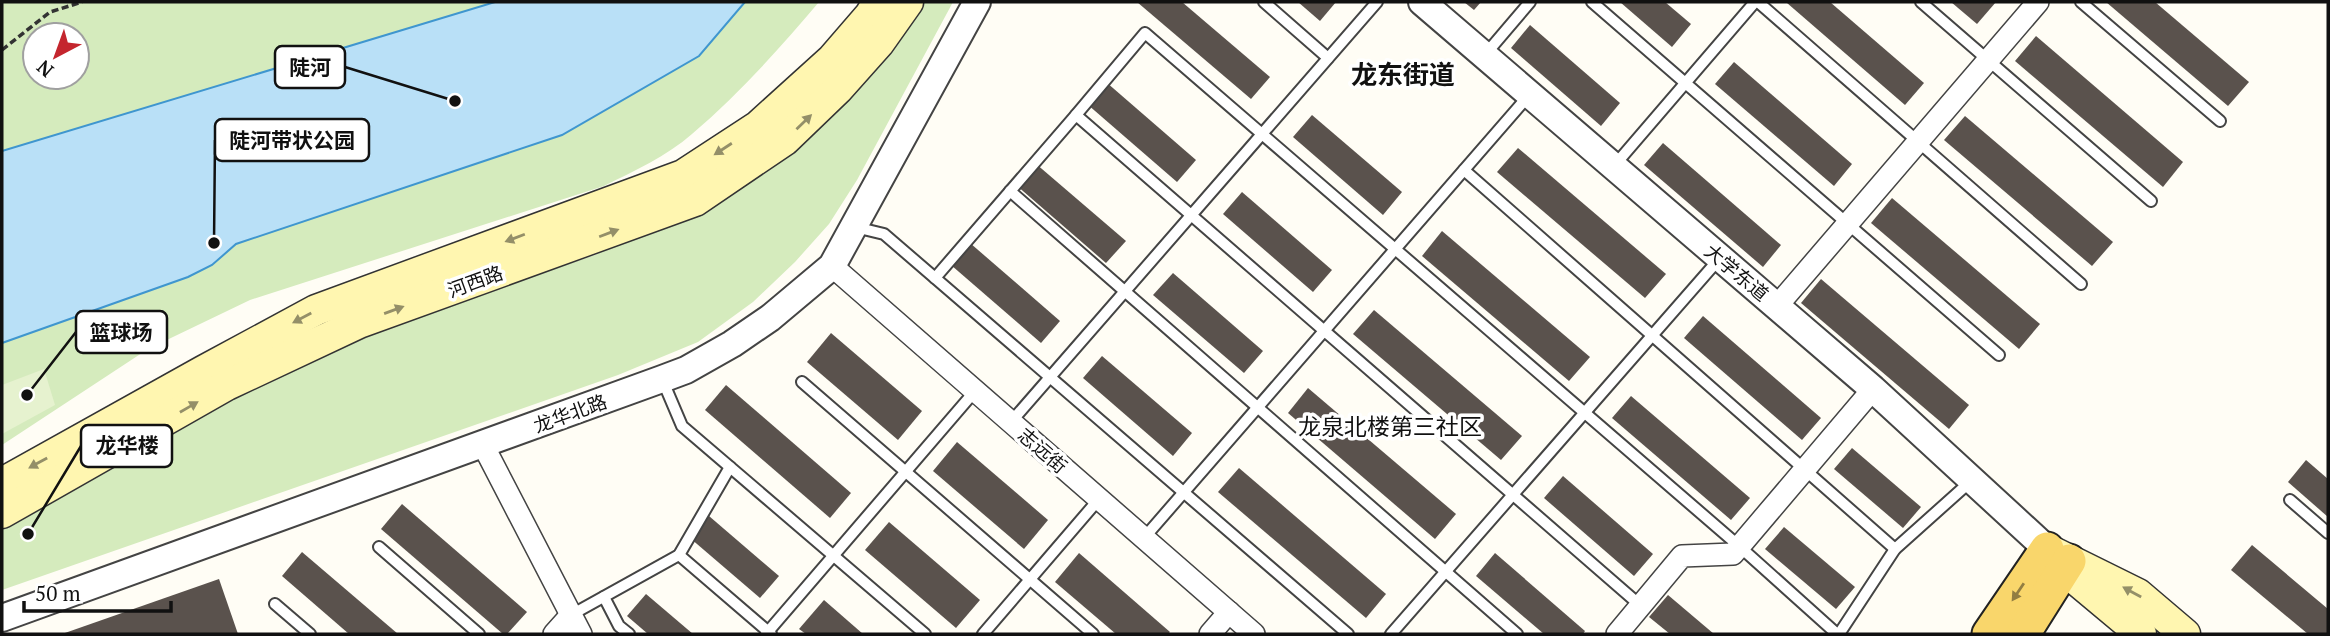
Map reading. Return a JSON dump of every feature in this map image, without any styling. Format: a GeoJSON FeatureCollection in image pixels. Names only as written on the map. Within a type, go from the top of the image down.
{"type":"FeatureCollection","features":[{"type":"Feature","properties":{"kind":"main road","name":"河西路"},"geometry":{"type":"LineString","coordinates":[[2,484],[203,370],[316,310],[683,175],[758,127],[832,59],[878,2]]}},
{"type":"Feature","properties":{"kind":"main road","name":"河西路"},"geometry":{"type":"LineString","coordinates":[[2,513],[227,385],[359,323],[695,201],[785,140],[838,89],[879,43],[908,2]]}},
{"type":"Feature","properties":{"kind":"main road"},"geometry":{"type":"LineString","coordinates":[[1989,634],[2060,560]]}},
{"type":"Feature","properties":{"kind":"main road"},"geometry":{"type":"LineString","coordinates":[[2023,634],[2060,560]]}},
{"type":"Feature","properties":{"kind":"main road","name":"大学东道"},"geometry":{"type":"LineString","coordinates":[[2060,560],[2141,634]]}},
{"type":"Feature","properties":{"kind":"main road","name":"大学东道"},"geometry":{"type":"LineString","coordinates":[[2060,560],[2138,594],[2185,634]]}},
{"type":"Feature","properties":{"kind":"street","name":"龙华北路"},"geometry":{"type":"LineString","coordinates":[[2,618],[686,370],[732,344],[770,318],[832,266],[977,2]]}},
{"type":"Feature","properties":{"kind":"street","name":"大学东道"},"geometry":{"type":"LineString","coordinates":[[1422,2],[1873,389],[2060,560]]}},
{"type":"Feature","properties":{"kind":"street"},"geometry":{"type":"LineString","coordinates":[[1777,306],[2038,2]]}},
{"type":"Feature","properties":{"kind":"street","name":"志远街"},"geometry":{"type":"LineString","coordinates":[[832,266],[1254,634]]}},
{"type":"Feature","properties":{"kind":"street"},"geometry":{"type":"LineString","coordinates":[[1617,634],[1682,556],[1733,554],[1873,389]]}},
{"type":"Feature","properties":{"kind":"street"},"geometry":{"type":"LineString","coordinates":[[483,444],[581,634]]}},
{"type":"Feature","properties":{"kind":"street"},"geometry":{"type":"LineString","coordinates":[[1210,634],[1229,612]]}},
{"type":"Feature","properties":{"kind":"street"},"geometry":{"type":"LineString","coordinates":[[554,634],[571,615]]}},
{"type":"Feature","properties":{"kind":"lane"},"geometry":{"type":"LineString","coordinates":[[1264,2],[1328,58]]}},
{"type":"Feature","properties":{"kind":"lane"},"geometry":{"type":"LineString","coordinates":[[1011,422],[1377,2]]}},
{"type":"Feature","properties":{"kind":"lane"},"geometry":{"type":"LineString","coordinates":[[1484,56],[1530,2]]}},
{"type":"Feature","properties":{"kind":"lane"},"geometry":{"type":"LineString","coordinates":[[1592,2],[1999,355]]}},
{"type":"Feature","properties":{"kind":"lane"},"geometry":{"type":"LineString","coordinates":[[1614,166],[1756,2],[2081,284]]}},
{"type":"Feature","properties":{"kind":"lane"},"geometry":{"type":"LineString","coordinates":[[1921,2],[2151,201]]}},
{"type":"Feature","properties":{"kind":"lane"},"geometry":{"type":"LineString","coordinates":[[2081,2],[2220,121]]}},
{"type":"Feature","properties":{"kind":"lane"},"geometry":{"type":"LineString","coordinates":[[935,278],[1145,33],[1838,634],[1895,549],[1972,480]]}},
{"type":"Feature","properties":{"kind":"lane"},"geometry":{"type":"LineString","coordinates":[[1144,538],[1530,94]]}},
{"type":"Feature","properties":{"kind":"lane"},"geometry":{"type":"LineString","coordinates":[[1076,115],[1641,606]]}},
{"type":"Feature","properties":{"kind":"lane"},"geometry":{"type":"LineString","coordinates":[[1464,170],[1895,549]]}},
{"type":"Feature","properties":{"kind":"lane"},"geometry":{"type":"LineString","coordinates":[[1010,191],[1517,634]]}},
{"type":"Feature","properties":{"kind":"lane"},"geometry":{"type":"LineString","coordinates":[[855,227],[884,234],[1348,634]]}},
{"type":"Feature","properties":{"kind":"lane"},"geometry":{"type":"LineString","coordinates":[[1391,634],[1720,258]]}},
{"type":"Feature","properties":{"kind":"lane"},"geometry":{"type":"LineString","coordinates":[[662,379],[682,426],[925,634]]}},
{"type":"Feature","properties":{"kind":"lane"},"geometry":{"type":"LineString","coordinates":[[802,382],[1093,634]]}},
{"type":"Feature","properties":{"kind":"lane"},"geometry":{"type":"LineString","coordinates":[[679,555],[768,633],[975,391]]}},
{"type":"Feature","properties":{"kind":"lane"},"geometry":{"type":"LineString","coordinates":[[571,615],[679,555],[730,467]]}},
{"type":"Feature","properties":{"kind":"lane"},"geometry":{"type":"LineString","coordinates":[[983,634],[1099,499]]}},
{"type":"Feature","properties":{"kind":"lane"},"geometry":{"type":"LineString","coordinates":[[2290,500],[2328,533]]}},
{"type":"Feature","properties":{"kind":"lane"},"geometry":{"type":"LineString","coordinates":[[379,547],[479,634]]}},
{"type":"Feature","properties":{"kind":"lane"},"geometry":{"type":"LineString","coordinates":[[604,597],[619,626],[629,634]]}},
{"type":"Feature","properties":{"kind":"lane"},"geometry":{"type":"LineString","coordinates":[[275,604],[301,632]]}},
{"type":"Feature","properties":{"kind":"path"},"geometry":{"type":"LineString","coordinates":[[2,50],[50,12],[82,2]]}},
{"type":"Feature","properties":{"kind":"green space"},"geometry":{"type":"Polygon","coordinates":[[[2,2],[819,2],[726,103],[682,142],[650,163],[604,186],[250,300],[148,349],[2,445],[2,2]]]}},
{"type":"Feature","properties":{"kind":"green space"},"geometry":{"type":"Polygon","coordinates":[[[918,2],[953,2],[857,180],[829,224],[795,262],[753,302],[698,342],[618,375],[2,590],[2,524],[335,343],[595,255],[651,229],[918,2]]]}},
{"type":"Feature","properties":{"kind":"green space"},"geometry":{"type":"Polygon","coordinates":[[[44,369],[55,405],[2,434],[2,385],[44,369]]]}},
{"type":"Feature","properties":{"kind":"water"},"geometry":{"type":"Polygon","coordinates":[[[495,2],[745,2],[699,56],[562,135],[236,244],[212,265],[188,277],[2,343],[2,151],[495,2]]]}},
{"type":"Feature","properties":{"kind":"building"},"geometry":{"type":"Polygon","coordinates":[[[1137,2],[1182,2],[1270,77],[1251,99],[1137,2]]]}},
{"type":"Feature","properties":{"kind":"building"},"geometry":{"type":"Polygon","coordinates":[[[1298,2],[1336,2],[1320,21],[1298,2]]]}},
{"type":"Feature","properties":{"kind":"building"},"geometry":{"type":"Polygon","coordinates":[[[1464,2],[1481,2],[1474,10],[1464,2]]]}},
{"type":"Feature","properties":{"kind":"building"},"geometry":{"type":"Polygon","coordinates":[[[1620,2],[1665,2],[1691,24],[1672,47],[1620,2]]]}},
{"type":"Feature","properties":{"kind":"building"},"geometry":{"type":"Polygon","coordinates":[[[1788,2],[1830,2],[1924,83],[1905,105],[1788,2]]]}},
{"type":"Feature","properties":{"kind":"building"},"geometry":{"type":"Polygon","coordinates":[[[1951,2],[1996,2],[1977,24],[1951,2]]]}},
{"type":"Feature","properties":{"kind":"building"},"geometry":{"type":"Polygon","coordinates":[[[2106,2],[2155,2],[2249,82],[2228,106],[2106,2]]]}},
{"type":"Feature","properties":{"kind":"building"},"geometry":{"type":"Polygon","coordinates":[[[1530,25],[1620,103],[1601,126],[1511,48],[1530,25]]]}},
{"type":"Feature","properties":{"kind":"building"},"geometry":{"type":"Polygon","coordinates":[[[2036,36],[2183,162],[2163,187],[2015,61],[2036,36]]]}},
{"type":"Feature","properties":{"kind":"building"},"geometry":{"type":"Polygon","coordinates":[[[1734,62],[1852,164],[1834,186],[1715,84],[1734,62]]]}},
{"type":"Feature","properties":{"kind":"building"},"geometry":{"type":"Polygon","coordinates":[[[1106,82],[1196,160],[1177,182],[1087,104],[1106,82]]]}},
{"type":"Feature","properties":{"kind":"building"},"geometry":{"type":"Polygon","coordinates":[[[1312,115],[1402,192],[1383,215],[1293,137],[1312,115]]]}},
{"type":"Feature","properties":{"kind":"building"},"geometry":{"type":"Polygon","coordinates":[[[1965,116],[2113,242],[2092,266],[1944,140],[1965,116]]]}},
{"type":"Feature","properties":{"kind":"building"},"geometry":{"type":"Polygon","coordinates":[[[1663,143],[1781,245],[1763,267],[1644,165],[1663,143]]]}},
{"type":"Feature","properties":{"kind":"building"},"geometry":{"type":"Polygon","coordinates":[[[1518,148],[1666,274],[1645,298],[1497,172],[1518,148]]]}},
{"type":"Feature","properties":{"kind":"building"},"geometry":{"type":"Polygon","coordinates":[[[1035,163],[1126,241],[1106,263],[1016,185],[1035,163]]]}},
{"type":"Feature","properties":{"kind":"building"},"geometry":{"type":"Polygon","coordinates":[[[1242,192],[1332,270],[1313,292],[1223,214],[1242,192]]]}},
{"type":"Feature","properties":{"kind":"building"},"geometry":{"type":"Polygon","coordinates":[[[1892,198],[2040,324],[2019,349],[1871,223],[1892,198]]]}},
{"type":"Feature","properties":{"kind":"building"},"geometry":{"type":"Polygon","coordinates":[[[1442,231],[1590,357],[1569,381],[1422,256],[1442,231]]]}},
{"type":"Feature","properties":{"kind":"building"},"geometry":{"type":"Polygon","coordinates":[[[970,243],[1060,321],[1041,343],[951,265],[970,243]]]}},
{"type":"Feature","properties":{"kind":"building"},"geometry":{"type":"Polygon","coordinates":[[[1173,273],[1263,351],[1244,373],[1153,295],[1173,273]]]}},
{"type":"Feature","properties":{"kind":"building"},"geometry":{"type":"Polygon","coordinates":[[[1821,279],[1969,405],[1949,429],[1801,303],[1821,279]]]}},
{"type":"Feature","properties":{"kind":"building"},"geometry":{"type":"Polygon","coordinates":[[[1374,310],[1522,436],[1501,460],[1353,334],[1374,310]]]}},
{"type":"Feature","properties":{"kind":"building"},"geometry":{"type":"Polygon","coordinates":[[[1703,316],[1821,418],[1802,440],[1684,338],[1703,316]]]}},
{"type":"Feature","properties":{"kind":"building"},"geometry":{"type":"Polygon","coordinates":[[[831,333],[922,411],[898,440],[807,362],[831,333]]]}},
{"type":"Feature","properties":{"kind":"building"},"geometry":{"type":"Polygon","coordinates":[[[1102,356],[1192,433],[1173,456],[1083,378],[1102,356]]]}},
{"type":"Feature","properties":{"kind":"building"},"geometry":{"type":"Polygon","coordinates":[[[726,385],[851,493],[830,518],[705,410],[726,385]]]}},
{"type":"Feature","properties":{"kind":"building"},"geometry":{"type":"Polygon","coordinates":[[[1308,388],[1456,514],[1435,539],[1288,413],[1308,388]]]}},
{"type":"Feature","properties":{"kind":"building"},"geometry":{"type":"Polygon","coordinates":[[[1631,396],[1750,498],[1731,520],[1612,418],[1631,396]]]}},
{"type":"Feature","properties":{"kind":"building"},"geometry":{"type":"Polygon","coordinates":[[[957,442],[1048,520],[1024,549],[933,471],[957,442]]]}},
{"type":"Feature","properties":{"kind":"building"},"geometry":{"type":"Polygon","coordinates":[[[1852,448],[1921,507],[1903,528],[1834,469],[1852,448]]]}},
{"type":"Feature","properties":{"kind":"building"},"geometry":{"type":"Polygon","coordinates":[[[2306,460],[2328,479],[2328,517],[2288,482],[2306,460]]]}},
{"type":"Feature","properties":{"kind":"building"},"geometry":{"type":"Polygon","coordinates":[[[1239,468],[1386,594],[1366,618],[1218,492],[1239,468]]]}},
{"type":"Feature","properties":{"kind":"building"},"geometry":{"type":"Polygon","coordinates":[[[1563,476],[1653,554],[1634,576],[1544,498],[1563,476]]]}},
{"type":"Feature","properties":{"kind":"building"},"geometry":{"type":"Polygon","coordinates":[[[402,504],[527,612],[507,634],[503,634],[381,529],[402,504]]]}},
{"type":"Feature","properties":{"kind":"building"},"geometry":{"type":"Polygon","coordinates":[[[709,516],[779,576],[760,598],[690,538],[709,516]]]}},
{"type":"Feature","properties":{"kind":"building"},"geometry":{"type":"Polygon","coordinates":[[[889,522],[980,600],[956,628],[865,550],[889,522]]]}},
{"type":"Feature","properties":{"kind":"building"},"geometry":{"type":"Polygon","coordinates":[[[1784,527],[1855,587],[1836,609],[1765,549],[1784,527]]]}},
{"type":"Feature","properties":{"kind":"building"},"geometry":{"type":"Polygon","coordinates":[[[2252,545],[2328,609],[2328,634],[2308,634],[2231,570],[2252,545]]]}},
{"type":"Feature","properties":{"kind":"building"},"geometry":{"type":"Polygon","coordinates":[[[302,552],[398,634],[349,634],[282,576],[302,552]]]}},
{"type":"Feature","properties":{"kind":"building"},"geometry":{"type":"Polygon","coordinates":[[[1079,553],[1170,632],[1116,634],[1055,582],[1079,553]]]}},
{"type":"Feature","properties":{"kind":"building"},"geometry":{"type":"Polygon","coordinates":[[[1495,553],[1585,631],[1583,634],[1544,634],[1476,576],[1495,553]]]}},
{"type":"Feature","properties":{"kind":"building"},"geometry":{"type":"Polygon","coordinates":[[[219,579],[238,634],[62,634],[219,579]]]}},
{"type":"Feature","properties":{"kind":"building"},"geometry":{"type":"Polygon","coordinates":[[[646,594],[693,634],[648,634],[627,616],[646,594]]]}},
{"type":"Feature","properties":{"kind":"building"},"geometry":{"type":"Polygon","coordinates":[[[1668,595],[1714,634],[1670,634],[1649,617],[1668,595]]]}},
{"type":"Feature","properties":{"kind":"building"},"geometry":{"type":"Polygon","coordinates":[[[824,600],[863,634],[806,634],[799,629],[824,600]]]}},
{"type":"Feature","properties":{"kind":"place","name":"陡河"},"geometry":{"type":"Point","coordinates":[455,101]}},
{"type":"Feature","properties":{"kind":"place","name":"陡河带状公园"},"geometry":{"type":"Point","coordinates":[214,243]}},
{"type":"Feature","properties":{"kind":"place","name":"篮球场"},"geometry":{"type":"Point","coordinates":[27,395]}},
{"type":"Feature","properties":{"kind":"place","name":"龙华楼"},"geometry":{"type":"Point","coordinates":[28,534]}},
{"type":"Feature","properties":{"kind":"district","name":"龙东街道"},"geometry":{"type":"Point","coordinates":[1403,74]}},
{"type":"Feature","properties":{"kind":"district","name":"龙泉北楼第三社区"},"geometry":{"type":"Point","coordinates":[1390,426]}}]}
